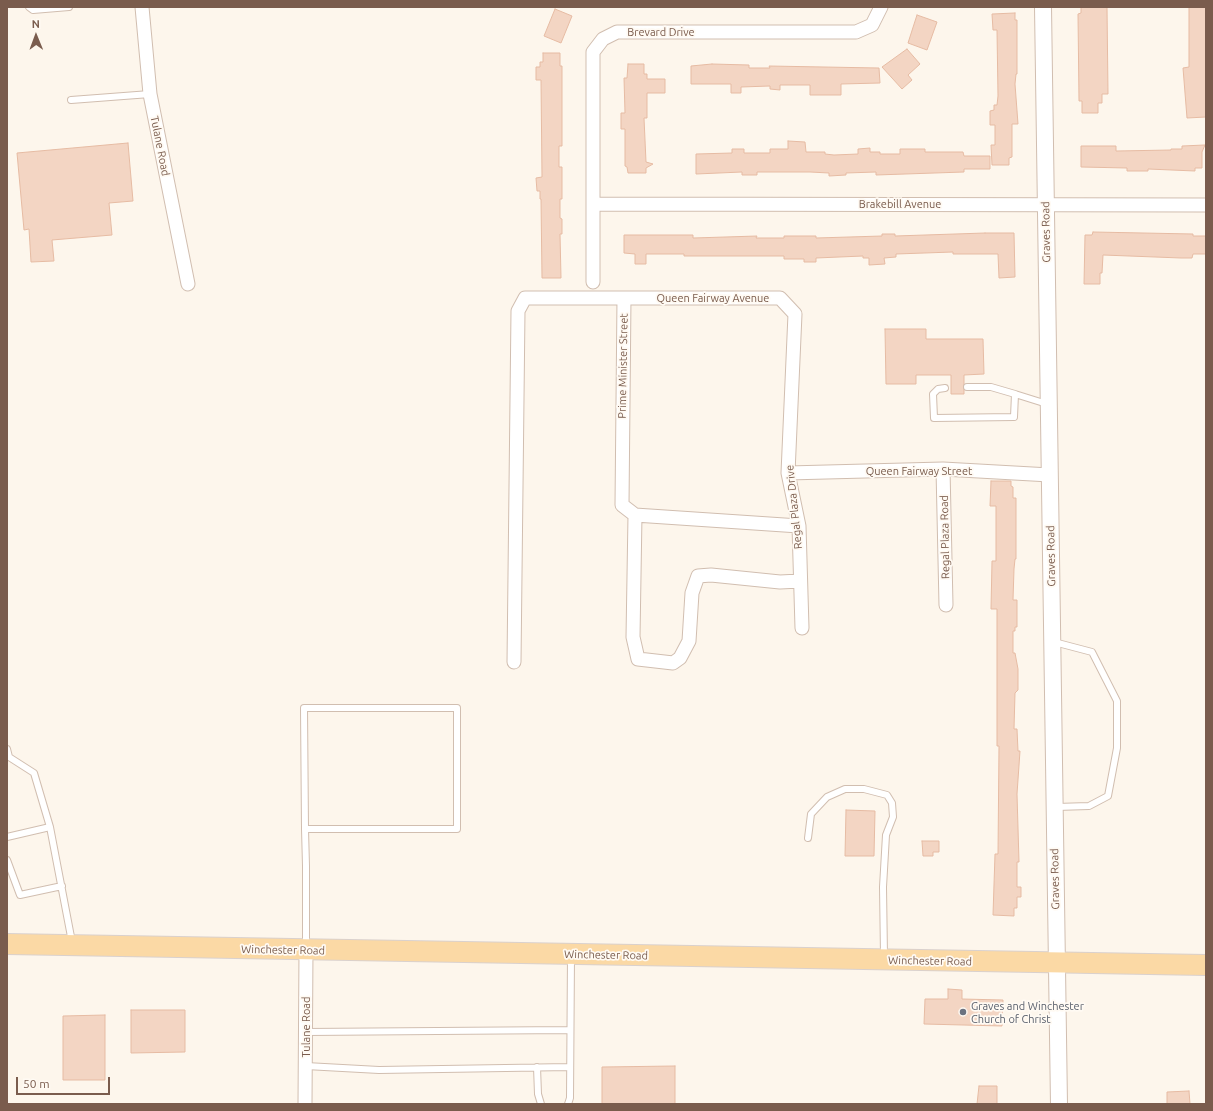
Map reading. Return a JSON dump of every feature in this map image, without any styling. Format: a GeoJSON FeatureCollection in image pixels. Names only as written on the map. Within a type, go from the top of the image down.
{"type":"FeatureCollection","features":[{"type":"Feature","properties":{"kind":"main road","name":"Winchester Road"},"geometry":{"type":"LineString","coordinates":[[7,944],[1206,965]]}},
{"type":"Feature","properties":{"kind":"street","name":"Tulane Road"},"geometry":{"type":"LineString","coordinates":[[142,7],[150,94],[188,284]]}},
{"type":"Feature","properties":{"kind":"street","name":"Brevard Drive"},"geometry":{"type":"LineString","coordinates":[[593,282],[593,52],[603,39],[616,32],[856,32],[872,25],[881,7]]}},
{"type":"Feature","properties":{"kind":"street","name":"Graves Road"},"geometry":{"type":"LineString","coordinates":[[1043,7],[1059,1104]]}},
{"type":"Feature","properties":{"kind":"street","name":"Brakebill Avenue"},"geometry":{"type":"LineString","coordinates":[[594,204],[1206,205]]}},
{"type":"Feature","properties":{"kind":"street","name":"Prime Minister Street"},"geometry":{"type":"LineString","coordinates":[[514,662],[518,311],[525,298],[624,298],[622,505],[635,515]]}},
{"type":"Feature","properties":{"kind":"street","name":"Queen Fairway Avenue"},"geometry":{"type":"LineString","coordinates":[[624,298],[780,298],[795,314]]}},
{"type":"Feature","properties":{"kind":"street","name":"Regal Plaza Drive"},"geometry":{"type":"LineString","coordinates":[[795,314],[788,473],[799,526],[802,628]]}},
{"type":"Feature","properties":{"kind":"street","name":"Queen Fairway Street"},"geometry":{"type":"LineString","coordinates":[[788,473],[943,469],[1050,475]]}},
{"type":"Feature","properties":{"kind":"street","name":"Regal Plaza Road"},"geometry":{"type":"LineString","coordinates":[[943,469],[946,605]]}},
{"type":"Feature","properties":{"kind":"street"},"geometry":{"type":"LineString","coordinates":[[799,526],[635,515],[633,637],[638,659],[673,663],[680,658],[689,641],[692,593],[698,576],[711,575],[780,582],[800,581]]}},
{"type":"Feature","properties":{"kind":"street","name":"Tulane Road"},"geometry":{"type":"LineString","coordinates":[[305,1104],[306,950]]}},
{"type":"Feature","properties":{"kind":"lane"},"geometry":{"type":"LineString","coordinates":[[29,7],[33,10],[69,7]]}},
{"type":"Feature","properties":{"kind":"lane"},"geometry":{"type":"LineString","coordinates":[[71,100],[150,94]]}},
{"type":"Feature","properties":{"kind":"lane"},"geometry":{"type":"LineString","coordinates":[[967,387],[991,387],[1049,405]]}},
{"type":"Feature","properties":{"kind":"lane"},"geometry":{"type":"LineString","coordinates":[[945,388],[938,389],[933,394],[934,418],[1014,417],[1015,394]]}},
{"type":"Feature","properties":{"kind":"lane"},"geometry":{"type":"LineString","coordinates":[[1052,641],[1092,652],[1117,701],[1117,748],[1108,796],[1089,806],[1054,807]]}},
{"type":"Feature","properties":{"kind":"lane"},"geometry":{"type":"LineString","coordinates":[[305,829],[457,829],[456,708],[304,708],[305,829],[306,950]]}},
{"type":"Feature","properties":{"kind":"lane"},"geometry":{"type":"LineString","coordinates":[[7,749],[8,758],[34,773],[50,827],[73,946]]}},
{"type":"Feature","properties":{"kind":"lane"},"geometry":{"type":"LineString","coordinates":[[808,838],[811,814],[827,797],[845,788],[864,789],[887,795],[892,803],[893,817],[886,835],[883,887],[884,960]]}},
{"type":"Feature","properties":{"kind":"lane"},"geometry":{"type":"LineString","coordinates":[[7,837],[50,827]]}},
{"type":"Feature","properties":{"kind":"lane"},"geometry":{"type":"LineString","coordinates":[[7,860],[20,895],[62,886]]}},
{"type":"Feature","properties":{"kind":"lane"},"geometry":{"type":"LineString","coordinates":[[568,1104],[570,1098],[569,1067],[571,955]]}},
{"type":"Feature","properties":{"kind":"lane"},"geometry":{"type":"LineString","coordinates":[[306,1032],[570,1030]]}},
{"type":"Feature","properties":{"kind":"lane"},"geometry":{"type":"LineString","coordinates":[[306,1066],[379,1070],[569,1067]]}},
{"type":"Feature","properties":{"kind":"lane"},"geometry":{"type":"LineString","coordinates":[[537,1067],[538,1094],[541,1104]]}},
{"type":"Feature","properties":{"kind":"building"},"geometry":{"type":"Polygon","coordinates":[[[1081,7],[1107,7],[1108,94],[1102,94],[1102,103],[1098,103],[1098,113],[1082,113],[1082,101],[1079,101],[1078,14],[1081,13],[1081,7]]]}},
{"type":"Feature","properties":{"kind":"building"},"geometry":{"type":"Polygon","coordinates":[[[1189,7],[1206,7],[1206,117],[1187,118],[1183,68],[1189,67],[1189,7]]]}},
{"type":"Feature","properties":{"kind":"building"},"geometry":{"type":"Polygon","coordinates":[[[555,9],[572,16],[561,43],[544,36],[555,9]]]}},
{"type":"Feature","properties":{"kind":"building"},"geometry":{"type":"Polygon","coordinates":[[[1015,13],[1015,20],[1017,20],[1017,74],[1015,84],[1018,124],[1012,124],[1012,157],[1009,158],[1009,165],[992,165],[991,145],[995,145],[995,125],[990,125],[990,111],[994,110],[994,105],[997,105],[998,96],[997,30],[993,30],[992,14],[1015,13]]]}},
{"type":"Feature","properties":{"kind":"building"},"geometry":{"type":"Polygon","coordinates":[[[917,15],[937,22],[927,50],[908,43],[917,15]]]}},
{"type":"Feature","properties":{"kind":"building"},"geometry":{"type":"Polygon","coordinates":[[[907,49],[920,64],[908,75],[912,80],[902,89],[882,67],[907,49]]]}},
{"type":"Feature","properties":{"kind":"building"},"geometry":{"type":"Polygon","coordinates":[[[543,53],[560,53],[560,66],[562,66],[562,146],[559,146],[559,167],[562,167],[562,199],[560,199],[560,218],[562,219],[562,234],[560,234],[561,278],[542,278],[541,199],[540,191],[537,191],[536,178],[542,177],[541,80],[536,80],[536,67],[540,67],[540,62],[543,62],[543,53]]]}},
{"type":"Feature","properties":{"kind":"building"},"geometry":{"type":"Polygon","coordinates":[[[628,64],[644,64],[644,74],[647,74],[647,79],[665,79],[665,93],[647,93],[647,118],[644,118],[646,162],[653,164],[646,168],[646,173],[628,173],[627,167],[625,166],[625,129],[621,129],[621,113],[625,113],[624,78],[627,78],[628,64]]]}},
{"type":"Feature","properties":{"kind":"building"},"geometry":{"type":"Polygon","coordinates":[[[712,64],[749,65],[749,68],[770,68],[769,66],[879,68],[880,83],[841,84],[841,95],[810,95],[810,85],[780,85],[780,90],[770,89],[770,86],[741,87],[741,93],[731,93],[731,84],[691,84],[691,66],[712,64]]]}},
{"type":"Feature","properties":{"kind":"building"},"geometry":{"type":"Polygon","coordinates":[[[788,141],[805,142],[806,152],[825,152],[825,154],[834,155],[858,154],[858,149],[870,148],[870,152],[880,152],[880,154],[900,154],[900,149],[925,149],[925,152],[963,152],[964,156],[990,156],[990,169],[964,169],[964,172],[876,175],[876,172],[846,173],[846,175],[829,176],[829,173],[810,172],[757,172],[757,175],[742,175],[742,172],[696,174],[696,154],[732,153],[732,149],[744,149],[744,153],[770,153],[770,149],[788,149],[788,141]]]}},
{"type":"Feature","properties":{"kind":"building"},"geometry":{"type":"Polygon","coordinates":[[[128,143],[133,201],[109,203],[112,235],[52,240],[54,261],[31,262],[29,229],[24,230],[17,153],[128,143]]]}},
{"type":"Feature","properties":{"kind":"building"},"geometry":{"type":"Polygon","coordinates":[[[1205,145],[1202,152],[1202,168],[1195,168],[1195,171],[1148,169],[1148,171],[1127,171],[1127,168],[1081,167],[1081,146],[1116,146],[1116,151],[1171,150],[1182,149],[1182,146],[1205,145]]]}},
{"type":"Feature","properties":{"kind":"building"},"geometry":{"type":"Polygon","coordinates":[[[1093,232],[1193,234],[1193,236],[1206,236],[1206,254],[1193,254],[1192,258],[1103,255],[1100,284],[1084,284],[1085,235],[1092,235],[1093,232]]]}},
{"type":"Feature","properties":{"kind":"building"},"geometry":{"type":"Polygon","coordinates":[[[1014,233],[1015,277],[999,278],[998,254],[953,254],[953,252],[896,254],[896,257],[884,258],[885,264],[869,265],[869,258],[863,258],[863,256],[816,258],[816,262],[804,262],[804,259],[784,259],[784,256],[684,256],[684,254],[646,254],[646,264],[635,264],[635,254],[624,253],[624,235],[693,235],[693,238],[757,236],[756,238],[784,238],[784,236],[816,236],[816,238],[882,236],[882,234],[895,234],[895,236],[1014,233]]]}},
{"type":"Feature","properties":{"kind":"building"},"geometry":{"type":"Polygon","coordinates":[[[885,329],[926,329],[926,339],[983,339],[984,374],[964,375],[964,394],[951,394],[951,375],[916,375],[916,384],[886,384],[885,329]]]}},
{"type":"Feature","properties":{"kind":"building"},"geometry":{"type":"Polygon","coordinates":[[[991,481],[1011,481],[1011,486],[1013,487],[1013,498],[1016,498],[1016,559],[1014,569],[1013,600],[1017,600],[1017,627],[1015,627],[1015,631],[1013,631],[1013,653],[1015,653],[1018,669],[1018,690],[1015,693],[1014,729],[1017,729],[1018,751],[1020,751],[1017,794],[1019,862],[1017,862],[1017,887],[1021,887],[1021,897],[1017,897],[1017,908],[1014,908],[1014,916],[993,915],[995,854],[998,854],[999,746],[997,746],[997,609],[991,609],[992,561],[996,561],[996,506],[990,506],[991,481]]]}},
{"type":"Feature","properties":{"kind":"building"},"geometry":{"type":"Polygon","coordinates":[[[846,810],[875,811],[874,856],[845,856],[846,810]]]}},
{"type":"Feature","properties":{"kind":"building"},"geometry":{"type":"Polygon","coordinates":[[[922,841],[939,841],[939,852],[933,852],[933,856],[923,856],[922,841]]]}},
{"type":"Feature","properties":{"kind":"building","name":"Graves and Winchester Church of Christ"},"geometry":{"type":"Polygon","coordinates":[[[948,989],[962,990],[962,999],[1003,1000],[1002,1026],[924,1024],[925,999],[948,999],[948,989]]]}},
{"type":"Feature","properties":{"kind":"building"},"geometry":{"type":"Polygon","coordinates":[[[131,1010],[185,1010],[185,1052],[131,1053],[131,1010]]]}},
{"type":"Feature","properties":{"kind":"building"},"geometry":{"type":"Polygon","coordinates":[[[105,1015],[105,1080],[63,1080],[63,1016],[105,1015]]]}},
{"type":"Feature","properties":{"kind":"building"},"geometry":{"type":"Polygon","coordinates":[[[675,1066],[675,1104],[602,1104],[602,1067],[675,1066]]]}},
{"type":"Feature","properties":{"kind":"building"},"geometry":{"type":"Polygon","coordinates":[[[979,1086],[997,1086],[997,1104],[977,1104],[979,1086]]]}},
{"type":"Feature","properties":{"kind":"building"},"geometry":{"type":"Polygon","coordinates":[[[1189,1091],[1190,1104],[1167,1104],[1167,1092],[1189,1091]]]}},
{"type":"Feature","properties":{"kind":"place","name":"Graves and Winchester Church of Christ"},"geometry":{"type":"Point","coordinates":[963,1012]}}]}
